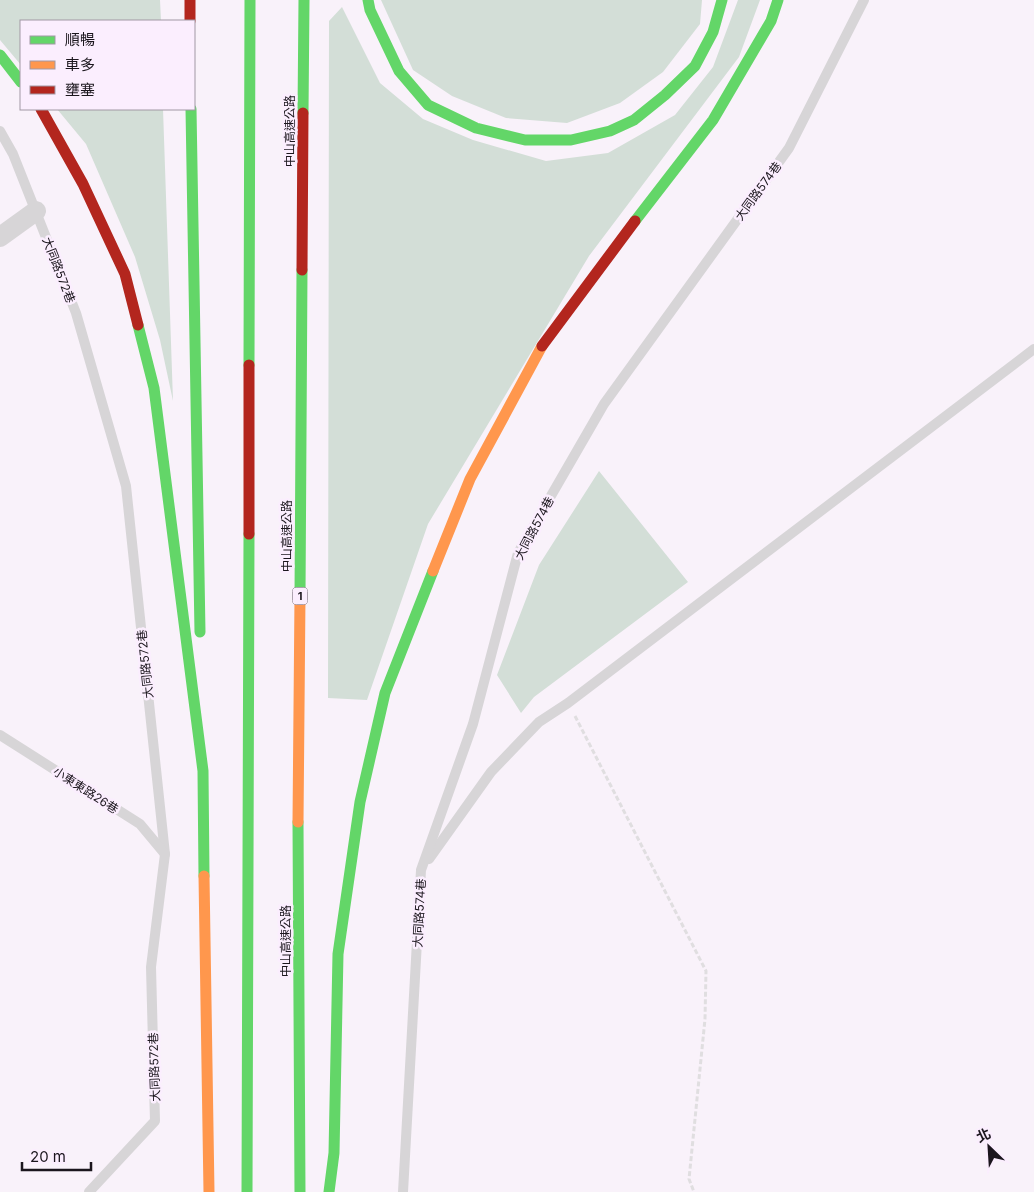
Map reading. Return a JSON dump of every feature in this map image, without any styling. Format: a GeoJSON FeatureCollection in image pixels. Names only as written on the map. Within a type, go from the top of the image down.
{"type":"FeatureCollection","features":[{"type":"Feature","properties":{"kind":"highway"},"geometry":{"type":"LineString","coordinates":[[190,0],[190,20]]}},
{"type":"Feature","properties":{"kind":"highway"},"geometry":{"type":"LineString","coordinates":[[247,1192],[250,0]]}},
{"type":"Feature","properties":{"kind":"highway","name":"中山高速公路"},"geometry":{"type":"LineString","coordinates":[[300,1192],[298,849],[304,0]]}},
{"type":"Feature","properties":{"kind":"highway"},"geometry":{"type":"LineString","coordinates":[[368,0],[370,10],[399,71],[428,105],[476,128],[525,140],[571,140],[610,131],[634,120],[664,95],[695,66],[712,32],[722,0]]}},
{"type":"Feature","properties":{"kind":"highway"},"geometry":{"type":"LineString","coordinates":[[329,1192],[334,1153],[338,954],[360,802],[385,694],[413,619],[470,479],[541,348],[596,272],[713,120],[772,21],[780,0]]}},
{"type":"Feature","properties":{"kind":"highway"},"geometry":{"type":"LineString","coordinates":[[0,55],[20,81]]}},
{"type":"Feature","properties":{"kind":"highway"},"geometry":{"type":"LineString","coordinates":[[43,110],[83,184],[125,274],[154,388],[203,771]]}},
{"type":"Feature","properties":{"kind":"highway"},"geometry":{"type":"LineString","coordinates":[[191,110],[200,642]]}},
{"type":"Feature","properties":{"kind":"highway"},"geometry":{"type":"LineString","coordinates":[[201,662],[209,1192]]}},
{"type":"Feature","properties":{"kind":"street"},"geometry":{"type":"LineString","coordinates":[[0,237],[36,211]]}},
{"type":"Feature","properties":{"kind":"lane","name":"大同路574巷"},"geometry":{"type":"LineString","coordinates":[[403,1192],[421,870],[473,724],[518,553],[604,404],[789,148],[864,0]]}},
{"type":"Feature","properties":{"kind":"lane","name":"大同路572巷"},"geometry":{"type":"LineString","coordinates":[[0,131],[13,154],[76,313],[126,486],[165,854],[151,967],[156,1122],[89,1192]]}},
{"type":"Feature","properties":{"kind":"lane"},"geometry":{"type":"LineString","coordinates":[[421,870],[490,772],[539,722],[568,703],[1034,349]]}},
{"type":"Feature","properties":{"kind":"lane","name":"小東東路26巷"},"geometry":{"type":"LineString","coordinates":[[0,735],[140,824],[165,854]]}},
{"type":"Feature","properties":{"kind":"path"},"geometry":{"type":"LineString","coordinates":[[568,703],[706,970],[705,1020],[690,1178],[694,1192]]}},
{"type":"Feature","properties":{"kind":"shaded area"},"geometry":{"type":"Polygon","coordinates":[[[0,0],[160,0],[161,20],[20,20],[20,64],[0,40],[0,0]]]}},
{"type":"Feature","properties":{"kind":"shaded area"},"geometry":{"type":"Polygon","coordinates":[[[381,0],[702,0],[700,24],[663,72],[620,103],[567,123],[506,118],[452,96],[413,70],[381,0]]]}},
{"type":"Feature","properties":{"kind":"shaded area"},"geometry":{"type":"Polygon","coordinates":[[[738,0],[760,0],[739,57],[589,256],[428,524],[367,700],[328,698],[329,21],[342,7],[380,83],[423,119],[473,140],[546,161],[608,153],[675,115],[713,67],[738,0]]]}},
{"type":"Feature","properties":{"kind":"shaded area"},"geometry":{"type":"Polygon","coordinates":[[[58,110],[163,110],[173,401],[160,340],[135,257],[86,144],[58,110]]]}},
{"type":"Feature","properties":{"kind":"shaded area"},"geometry":{"type":"Polygon","coordinates":[[[599,471],[688,582],[534,697],[521,713],[497,675],[539,565],[599,471]]]}},
{"type":"Feature","properties":{"kind":"traffic: fast"},"geometry":{"type":"LineString","coordinates":[[249,365],[250,0]]}},
{"type":"Feature","properties":{"kind":"traffic: fast"},"geometry":{"type":"LineString","coordinates":[[303,113],[304,0]]}},
{"type":"Feature","properties":{"kind":"traffic: fast"},"geometry":{"type":"LineString","coordinates":[[368,0],[370,10],[399,71],[428,105],[476,128],[525,140],[571,140],[610,131],[634,120],[665,95],[695,66],[713,32],[722,0]]}},
{"type":"Feature","properties":{"kind":"traffic: fast"},"geometry":{"type":"LineString","coordinates":[[635,221],[713,120],[771,21],[778,0]]}},
{"type":"Feature","properties":{"kind":"traffic: fast"},"geometry":{"type":"LineString","coordinates":[[0,55],[20,81]]}},
{"type":"Feature","properties":{"kind":"traffic: fast"},"geometry":{"type":"LineString","coordinates":[[191,110],[200,632]]}},
{"type":"Feature","properties":{"kind":"traffic: fast"},"geometry":{"type":"LineString","coordinates":[[300,596],[302,270]]}},
{"type":"Feature","properties":{"kind":"traffic: fast"},"geometry":{"type":"LineString","coordinates":[[138,325],[154,388],[203,771],[204,876]]}},
{"type":"Feature","properties":{"kind":"traffic: fast"},"geometry":{"type":"LineString","coordinates":[[247,1192],[249,534]]}},
{"type":"Feature","properties":{"kind":"traffic: fast"},"geometry":{"type":"LineString","coordinates":[[329,1192],[334,1153],[338,954],[360,802],[385,693],[433,571]]}},
{"type":"Feature","properties":{"kind":"traffic: fast"},"geometry":{"type":"LineString","coordinates":[[298,822],[300,1192]]}},
{"type":"Feature","properties":{"kind":"traffic: slow"},"geometry":{"type":"LineString","coordinates":[[433,571],[470,479],[542,346]]}},
{"type":"Feature","properties":{"kind":"traffic: slow"},"geometry":{"type":"LineString","coordinates":[[298,822],[300,596]]}},
{"type":"Feature","properties":{"kind":"traffic: slow"},"geometry":{"type":"LineString","coordinates":[[204,876],[209,1192]]}},
{"type":"Feature","properties":{"kind":"traffic: jam"},"geometry":{"type":"LineString","coordinates":[[190,0],[190,20]]}},
{"type":"Feature","properties":{"kind":"traffic: jam"},"geometry":{"type":"LineString","coordinates":[[42,110],[83,184],[125,274],[138,325]]}},
{"type":"Feature","properties":{"kind":"traffic: jam"},"geometry":{"type":"LineString","coordinates":[[302,270],[303,113]]}},
{"type":"Feature","properties":{"kind":"traffic: jam"},"geometry":{"type":"LineString","coordinates":[[542,346],[635,221]]}},
{"type":"Feature","properties":{"kind":"traffic: jam"},"geometry":{"type":"LineString","coordinates":[[249,365],[249,534]]}}]}
